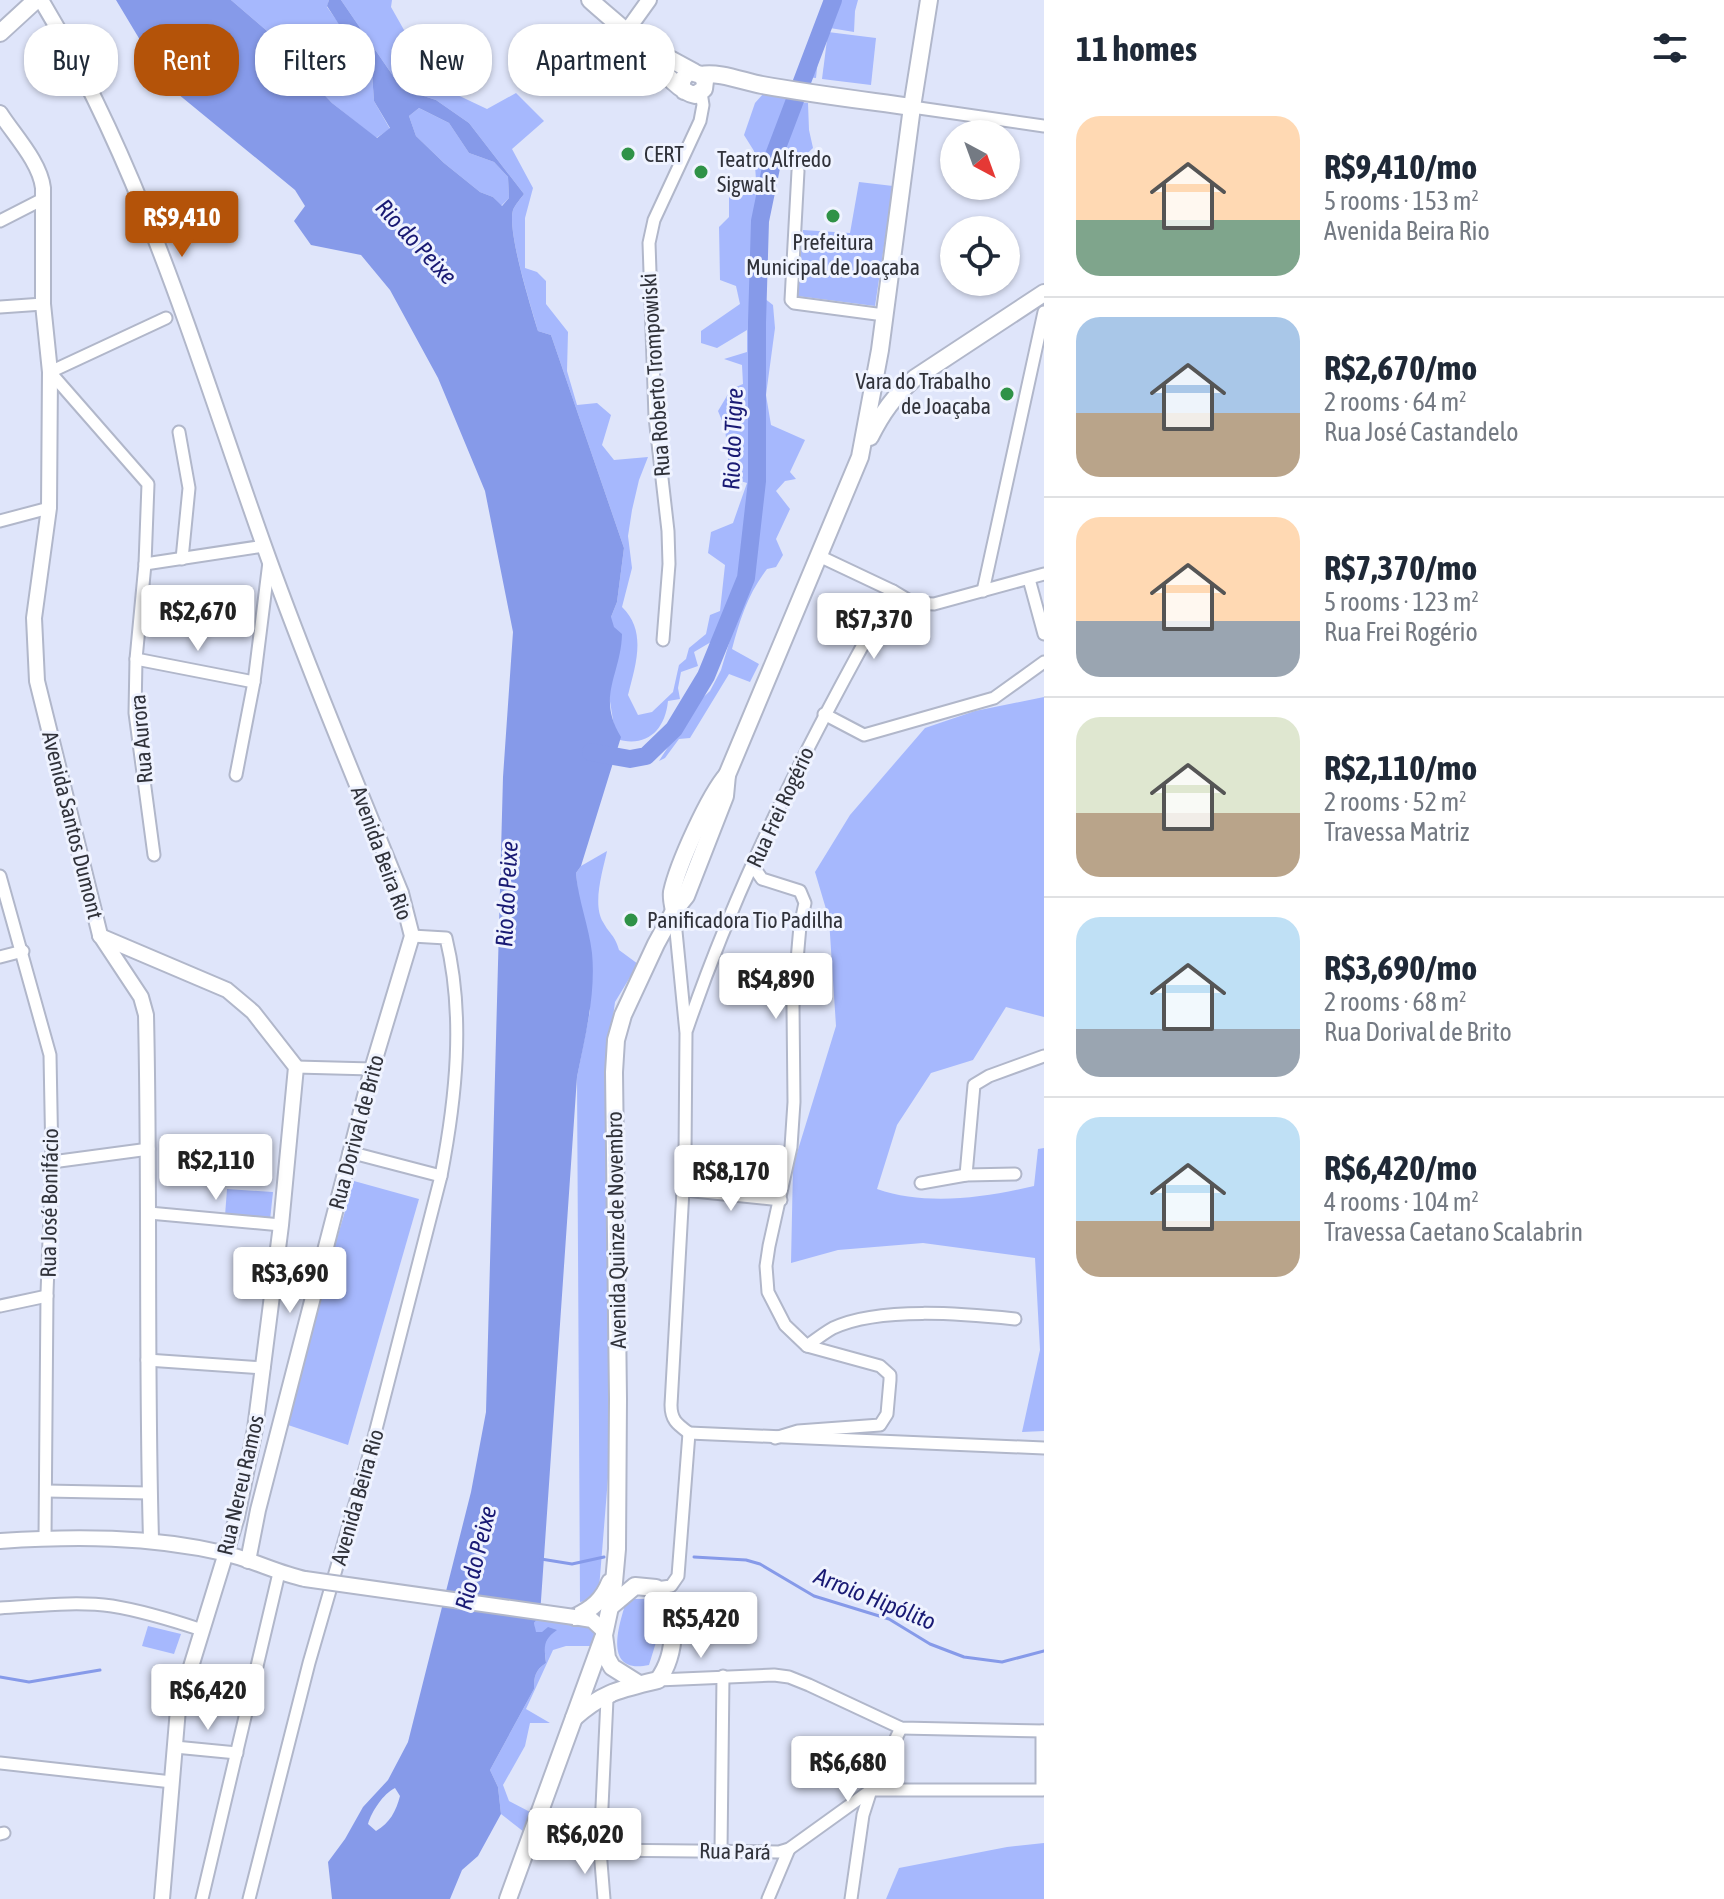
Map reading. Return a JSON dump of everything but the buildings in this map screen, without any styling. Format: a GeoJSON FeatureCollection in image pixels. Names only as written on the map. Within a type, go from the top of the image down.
{"type":"FeatureCollection","features":[{"type":"Feature","properties":{"kind":"main road"},"geometry":{"type":"LineString","coordinates":[[0,33],[38,0]]}},
{"type":"Feature","properties":{"kind":"main road"},"geometry":{"type":"LineString","coordinates":[[590,0],[617,24]]}},
{"type":"Feature","properties":{"kind":"main road","name":"Avenida Quinze de Novembro"},"geometry":{"type":"LineString","coordinates":[[610,1607],[616,1561],[618,1399],[616,1040],[636,984],[674,911],[686,896],[689,867],[705,830],[725,796],[727,775],[860,457],[880,350],[929,0]]}},
{"type":"Feature","properties":{"kind":"main road"},"geometry":{"type":"LineString","coordinates":[[675,70],[695,85],[717,74],[738,81],[912,107]]}},
{"type":"Feature","properties":{"kind":"main road"},"geometry":{"type":"LineString","coordinates":[[860,457],[887,404],[915,378],[1044,293]]}},
{"type":"Feature","properties":{"kind":"main road"},"geometry":{"type":"LineString","coordinates":[[880,350],[883,372],[888,382],[898,385],[915,378]]}},
{"type":"Feature","properties":{"kind":"main road"},"geometry":{"type":"LineString","coordinates":[[873,390],[884,392],[887,404]]}},
{"type":"Feature","properties":{"kind":"main road"},"geometry":{"type":"LineString","coordinates":[[572,1719],[591,1701],[658,1680],[671,1654],[671,1608],[668,1600],[656,1588],[635,1586],[616,1561]]}},
{"type":"Feature","properties":{"kind":"main road"},"geometry":{"type":"LineString","coordinates":[[578,1617],[594,1606],[606,1592],[616,1561]]}},
{"type":"Feature","properties":{"kind":"main road"},"geometry":{"type":"LineString","coordinates":[[508,1899],[604,1633],[610,1607],[635,1586]]}},
{"type":"Feature","properties":{"kind":"main road"},"geometry":{"type":"LineString","coordinates":[[604,1633],[607,1658],[632,1686]]}},
{"type":"Feature","properties":{"kind":"street","name":"Avenida Beira Rio"},"geometry":{"type":"LineString","coordinates":[[38,0],[73,53],[112,132],[195,342],[266,552],[401,893],[412,936],[446,938],[456,977],[457,1069],[441,1176],[372,1445],[309,1663],[249,1899]]}},
{"type":"Feature","properties":{"kind":"street"},"geometry":{"type":"LineString","coordinates":[[638,24],[649,0]]}},
{"type":"Feature","properties":{"kind":"street","name":"Rua Roberto Trompowiski"},"geometry":{"type":"LineString","coordinates":[[663,640],[669,564],[668,531],[655,417],[649,243],[654,220],[700,121],[703,105],[695,85]]}},
{"type":"Feature","properties":{"kind":"street"},"geometry":{"type":"LineString","coordinates":[[912,107],[1044,126]]}},
{"type":"Feature","properties":{"kind":"street","name":"Avenida Santos Dumont"},"geometry":{"type":"LineString","coordinates":[[0,113],[42,179],[43,304],[50,372],[49,508],[34,618],[37,681],[100,935],[141,997],[146,1015],[151,1539]]}},
{"type":"Feature","properties":{"kind":"street"},"geometry":{"type":"LineString","coordinates":[[798,171],[791,300],[794,303],[884,315]]}},
{"type":"Feature","properties":{"kind":"street"},"geometry":{"type":"LineString","coordinates":[[0,221],[43,199]]}},
{"type":"Feature","properties":{"kind":"street"},"geometry":{"type":"LineString","coordinates":[[0,307],[43,304]]}},
{"type":"Feature","properties":{"kind":"street"},"geometry":{"type":"LineString","coordinates":[[983,591],[1044,312]]}},
{"type":"Feature","properties":{"kind":"street"},"geometry":{"type":"LineString","coordinates":[[50,372],[166,318]]}},
{"type":"Feature","properties":{"kind":"street","name":"Rua Aurora"},"geometry":{"type":"LineString","coordinates":[[50,372],[148,484],[135,713],[154,855]]}},
{"type":"Feature","properties":{"kind":"street"},"geometry":{"type":"LineString","coordinates":[[179,432],[189,488],[182,559]]}},
{"type":"Feature","properties":{"kind":"street"},"geometry":{"type":"LineString","coordinates":[[0,521],[49,508]]}},
{"type":"Feature","properties":{"kind":"street"},"geometry":{"type":"LineString","coordinates":[[145,564],[266,552],[254,682],[236,775]]}},
{"type":"Feature","properties":{"kind":"street"},"geometry":{"type":"LineString","coordinates":[[819,556],[913,603],[922,604],[934,604],[1044,574]]}},
{"type":"Feature","properties":{"kind":"street"},"geometry":{"type":"LineString","coordinates":[[1029,579],[1044,634]]}},
{"type":"Feature","properties":{"kind":"street","name":"Rua Frei Rogério"},"geometry":{"type":"LineString","coordinates":[[686,1033],[702,982],[824,714],[893,591]]}},
{"type":"Feature","properties":{"kind":"street"},"geometry":{"type":"LineString","coordinates":[[136,659],[254,682]]}},
{"type":"Feature","properties":{"kind":"street"},"geometry":{"type":"LineString","coordinates":[[824,714],[864,735],[994,698],[1044,662]]}},
{"type":"Feature","properties":{"kind":"street"},"geometry":{"type":"LineString","coordinates":[[753,866],[762,879],[800,891],[805,903],[793,1006],[791,1147],[769,1246],[766,1266],[768,1292],[785,1325],[807,1346],[886,1370],[890,1380],[887,1414],[880,1425],[798,1431],[775,1438]]}},
{"type":"Feature","properties":{"kind":"street","name":"Rua José Bonifácio"},"geometry":{"type":"LineString","coordinates":[[0,876],[50,1055],[52,1162],[47,1296],[45,1538]]}},
{"type":"Feature","properties":{"kind":"street","name":"Rua Frei Rogério"},"geometry":{"type":"LineString","coordinates":[[674,911],[686,1033],[684,1190],[671,1415],[689,1433]]}},
{"type":"Feature","properties":{"kind":"street"},"geometry":{"type":"LineString","coordinates":[[100,935],[227,990],[253,1012],[296,1067],[372,1069]]}},
{"type":"Feature","properties":{"kind":"street","name":"Rua Dorival de Brito"},"geometry":{"type":"LineString","coordinates":[[248,1561],[258,1510],[349,1152],[412,936]]}},
{"type":"Feature","properties":{"kind":"street"},"geometry":{"type":"LineString","coordinates":[[0,957],[23,951]]}},
{"type":"Feature","properties":{"kind":"street"},"geometry":{"type":"LineString","coordinates":[[127,976],[130,965],[140,951]]}},
{"type":"Feature","properties":{"kind":"street"},"geometry":{"type":"LineString","coordinates":[[966,1175],[974,1085],[989,1076],[1044,1056]]}},
{"type":"Feature","properties":{"kind":"street","name":"Rua Nereu Ramos"},"geometry":{"type":"LineString","coordinates":[[162,1899],[178,1709],[237,1517],[264,1368],[296,1067]]}},
{"type":"Feature","properties":{"kind":"street"},"geometry":{"type":"LineString","coordinates":[[52,1162],[149,1149]]}},
{"type":"Feature","properties":{"kind":"street"},"geometry":{"type":"LineString","coordinates":[[349,1152],[441,1176]]}},
{"type":"Feature","properties":{"kind":"street"},"geometry":{"type":"LineString","coordinates":[[921,1183],[966,1175],[1015,1174]]}},
{"type":"Feature","properties":{"kind":"street"},"geometry":{"type":"LineString","coordinates":[[684,1190],[781,1200]]}},
{"type":"Feature","properties":{"kind":"street"},"geometry":{"type":"LineString","coordinates":[[149,1213],[281,1225]]}},
{"type":"Feature","properties":{"kind":"street"},"geometry":{"type":"LineString","coordinates":[[0,1306],[47,1296]]}},
{"type":"Feature","properties":{"kind":"street"},"geometry":{"type":"LineString","coordinates":[[807,1346],[834,1327],[908,1314],[965,1314],[1015,1319]]}},
{"type":"Feature","properties":{"kind":"street"},"geometry":{"type":"LineString","coordinates":[[147,1360],[264,1368]]}},
{"type":"Feature","properties":{"kind":"street"},"geometry":{"type":"LineString","coordinates":[[656,1588],[671,1586],[678,1576],[689,1433],[1044,1448]]}},
{"type":"Feature","properties":{"kind":"street"},"geometry":{"type":"LineString","coordinates":[[46,1491],[149,1493]]}},
{"type":"Feature","properties":{"kind":"street"},"geometry":{"type":"LineString","coordinates":[[0,1541],[45,1538],[151,1539],[226,1553],[279,1573],[305,1579],[578,1617],[592,1620],[604,1633]]}},
{"type":"Feature","properties":{"kind":"street"},"geometry":{"type":"LineString","coordinates":[[202,1899],[279,1573]]}},
{"type":"Feature","properties":{"kind":"street"},"geometry":{"type":"LineString","coordinates":[[0,1608],[109,1605],[158,1615],[202,1630]]}},
{"type":"Feature","properties":{"kind":"street"},"geometry":{"type":"LineString","coordinates":[[578,1617],[610,1607]]}},
{"type":"Feature","properties":{"kind":"street"},"geometry":{"type":"LineString","coordinates":[[671,1654],[681,1678]]}},
{"type":"Feature","properties":{"kind":"street"},"geometry":{"type":"LineString","coordinates":[[658,1680],[759,1674],[789,1677],[901,1728],[1043,1731],[1042,1790],[871,1790]]}},
{"type":"Feature","properties":{"kind":"street"},"geometry":{"type":"LineString","coordinates":[[721,1851],[723,1676]]}},
{"type":"Feature","properties":{"kind":"street"},"geometry":{"type":"LineString","coordinates":[[604,1899],[600,1850],[605,1708],[607,1699],[632,1686]]}},
{"type":"Feature","properties":{"kind":"street"},"geometry":{"type":"LineString","coordinates":[[851,1899],[863,1815],[871,1790],[901,1728]]}},
{"type":"Feature","properties":{"kind":"street"},"geometry":{"type":"LineString","coordinates":[[175,1747],[237,1753]]}},
{"type":"Feature","properties":{"kind":"street"},"geometry":{"type":"LineString","coordinates":[[0,1763],[172,1782]]}},
{"type":"Feature","properties":{"kind":"street","name":"Rua Pará"},"geometry":{"type":"LineString","coordinates":[[600,1850],[779,1852],[789,1849],[871,1790]]}},
{"type":"Feature","properties":{"kind":"street"},"geometry":{"type":"LineString","coordinates":[[768,1899],[789,1849]]}},
{"type":"Feature","properties":{"kind":"shaded area"},"geometry":{"type":"Polygon","coordinates":[[[231,0],[329,0],[327,7],[339,24],[259,24],[231,0]]]}},
{"type":"Feature","properties":{"kind":"shaded area"},"geometry":{"type":"Polygon","coordinates":[[[341,0],[392,0],[391,7],[401,24],[391,24],[391,73],[375,50],[375,24],[357,24],[341,0]]]}},
{"type":"Feature","properties":{"kind":"shaded area"},"geometry":{"type":"Polygon","coordinates":[[[842,0],[858,0],[854,32],[830,28],[819,49],[816,78],[806,77],[824,31],[842,0]]]}},
{"type":"Feature","properties":{"kind":"shaded area"},"geometry":{"type":"Polygon","coordinates":[[[828,32],[876,38],[871,85],[822,79],[828,32]]]}},
{"type":"Feature","properties":{"kind":"shaded area"},"geometry":{"type":"Polygon","coordinates":[[[763,94],[791,100],[763,182],[757,226],[756,463],[749,543],[723,628],[711,642],[694,652],[698,666],[681,672],[678,688],[680,699],[668,701],[663,721],[645,739],[616,739],[609,695],[611,617],[617,602],[624,548],[551,335],[538,331],[525,288],[512,220],[513,210],[524,194],[469,123],[436,100],[424,96],[460,96],[487,109],[511,96],[519,96],[544,121],[512,149],[533,188],[525,218],[525,268],[537,272],[546,281],[546,304],[568,332],[567,371],[577,405],[597,403],[611,415],[602,445],[614,460],[648,457],[632,510],[628,536],[632,568],[622,607],[630,616],[637,637],[636,660],[628,695],[638,715],[652,712],[673,692],[679,665],[686,659],[689,648],[706,634],[710,615],[720,611],[725,565],[708,553],[711,532],[733,523],[747,483],[730,478],[725,428],[718,411],[731,389],[743,384],[742,365],[724,359],[747,352],[747,330],[717,348],[701,343],[701,331],[740,304],[736,286],[720,280],[719,227],[729,217],[729,184],[756,180],[754,151],[744,135],[755,103],[763,94]]]}},
{"type":"Feature","properties":{"kind":"shaded area"},"geometry":{"type":"Polygon","coordinates":[[[325,96],[374,96],[390,129],[376,138],[325,96]]]}},
{"type":"Feature","properties":{"kind":"shaded area"},"geometry":{"type":"Polygon","coordinates":[[[800,102],[808,103],[813,148],[797,163],[778,164],[800,102]]]}},
{"type":"Feature","properties":{"kind":"shaded area"},"geometry":{"type":"Polygon","coordinates":[[[419,108],[449,123],[469,153],[494,162],[508,177],[509,198],[501,206],[444,163],[416,136],[409,116],[419,108]]]}},
{"type":"Feature","properties":{"kind":"shaded area"},"geometry":{"type":"Polygon","coordinates":[[[859,182],[893,186],[875,306],[797,296],[803,230],[850,233],[859,182]]]}},
{"type":"Feature","properties":{"kind":"shaded area"},"geometry":{"type":"Polygon","coordinates":[[[764,298],[773,305],[775,328],[766,395],[771,425],[805,440],[790,472],[796,479],[785,481],[776,491],[790,509],[776,539],[783,555],[776,567],[767,569],[750,597],[732,649],[759,664],[750,682],[729,674],[690,738],[679,739],[665,758],[659,761],[695,705],[710,691],[721,670],[755,556],[763,475],[764,298]]]}},
{"type":"Feature","properties":{"kind":"shaded area"},"geometry":{"type":"Polygon","coordinates":[[[1044,697],[1044,1017],[1006,1007],[973,1060],[931,1073],[897,1125],[877,1189],[935,1199],[995,1194],[1034,1186],[1038,1149],[1044,1148],[1044,1431],[1022,1432],[1040,1350],[1035,1258],[923,1243],[838,1250],[791,1263],[793,1166],[836,1026],[829,919],[815,872],[850,815],[925,728],[975,711],[1044,697]]]}},
{"type":"Feature","properties":{"kind":"shaded area"},"geometry":{"type":"Polygon","coordinates":[[[607,851],[599,887],[600,915],[619,950],[638,964],[615,1002],[609,1047],[611,1441],[599,1589],[591,1600],[580,1602],[577,1077],[590,1011],[576,873],[581,866],[607,851]]]}},
{"type":"Feature","properties":{"kind":"shaded area"},"geometry":{"type":"Polygon","coordinates":[[[354,1181],[419,1199],[348,1445],[282,1423],[354,1181]]]}},
{"type":"Feature","properties":{"kind":"shaded area"},"geometry":{"type":"Polygon","coordinates":[[[227,1189],[273,1192],[270,1220],[225,1216],[227,1189]]]}},
{"type":"Feature","properties":{"kind":"shaded area"},"geometry":{"type":"Polygon","coordinates":[[[627,1599],[654,1599],[657,1639],[649,1665],[634,1666],[619,1655],[618,1634],[627,1599]]]}},
{"type":"Feature","properties":{"kind":"shaded area"},"geometry":{"type":"Polygon","coordinates":[[[537,1618],[584,1626],[596,1632],[590,1646],[566,1646],[553,1650],[526,1709],[550,1723],[530,1723],[525,1746],[503,1785],[509,1801],[532,1813],[524,1832],[501,1814],[498,1787],[490,1770],[534,1689],[537,1671],[546,1663],[546,1638],[542,1632],[535,1632],[537,1618]]]}},
{"type":"Feature","properties":{"kind":"shaded area"},"geometry":{"type":"Polygon","coordinates":[[[148,1626],[181,1634],[174,1654],[142,1646],[148,1626]]]}},
{"type":"Feature","properties":{"kind":"shaded area"},"geometry":{"type":"Polygon","coordinates":[[[1044,1843],[1044,1899],[886,1899],[899,1868],[1044,1843]]]}},
{"type":"Feature","properties":{"kind":"water","name":"Rio do Peixe"},"geometry":{"type":"Polygon","coordinates":[[[116,0],[231,0],[259,24],[255,24],[255,96],[325,96],[377,138],[390,128],[374,101],[375,50],[391,73],[391,96],[424,96],[436,100],[469,123],[524,194],[513,210],[512,221],[525,288],[538,331],[551,335],[624,548],[617,602],[611,617],[614,627],[622,634],[610,697],[610,709],[621,737],[581,866],[576,873],[591,943],[593,968],[589,1015],[577,1077],[540,1615],[534,1623],[536,1632],[548,1627],[557,1630],[547,1640],[546,1663],[536,1674],[534,1689],[490,1770],[498,1787],[501,1814],[478,1856],[462,1870],[450,1899],[332,1899],[328,1862],[363,1807],[388,1780],[408,1742],[471,1492],[486,1412],[503,777],[513,632],[485,491],[438,378],[390,290],[361,255],[311,245],[294,221],[305,206],[295,190],[180,96],[239,96],[239,24],[134,24],[134,30],[116,0]],[[419,108],[409,116],[416,136],[444,163],[502,206],[509,198],[508,177],[494,162],[469,153],[449,123],[419,108]],[[395,1788],[391,1791],[375,1808],[368,1824],[376,1831],[381,1828],[397,1807],[400,1796],[395,1788]]]}},
{"type":"Feature","properties":{"kind":"water"},"geometry":{"type":"Polygon","coordinates":[[[329,0],[341,0],[357,24],[339,24],[327,6],[329,0]]]}},
{"type":"Feature","properties":{"kind":"waterway","name":"Rio do Tigre"},"geometry":{"type":"LineString","coordinates":[[591,752],[630,759],[646,756],[674,729],[706,676],[746,578],[757,481],[760,221],[773,158],[833,0]]}},
{"type":"Feature","properties":{"kind":"waterway","name":"Arroio Hipólito"},"geometry":{"type":"LineString","coordinates":[[541,1559],[572,1564],[604,1557]]}},
{"type":"Feature","properties":{"kind":"waterway","name":"Arroio Hipólito"},"geometry":{"type":"LineString","coordinates":[[694,1557],[746,1560],[760,1564],[814,1596],[889,1619],[930,1644],[964,1657],[1002,1662],[1044,1651]]}},
{"type":"Feature","properties":{"kind":"waterway"},"geometry":{"type":"LineString","coordinates":[[0,1677],[29,1682],[100,1670]]}},
{"type":"Feature","properties":{"kind":"place","name":"CERT"},"geometry":{"type":"Point","coordinates":[628,154]}},
{"type":"Feature","properties":{"kind":"place","name":"Teatro Alfredo Sigwalt"},"geometry":{"type":"Point","coordinates":[701,172]}},
{"type":"Feature","properties":{"kind":"place","name":"Prefeitura Municipal de Joaçaba"},"geometry":{"type":"Point","coordinates":[833,216]}},
{"type":"Feature","properties":{"kind":"place","name":"Vara do Trabalho de Joaçaba"},"geometry":{"type":"Point","coordinates":[1007,394]}},
{"type":"Feature","properties":{"kind":"place","name":"Panificadora Tio Padilha"},"geometry":{"type":"Point","coordinates":[631,920]}}]}
